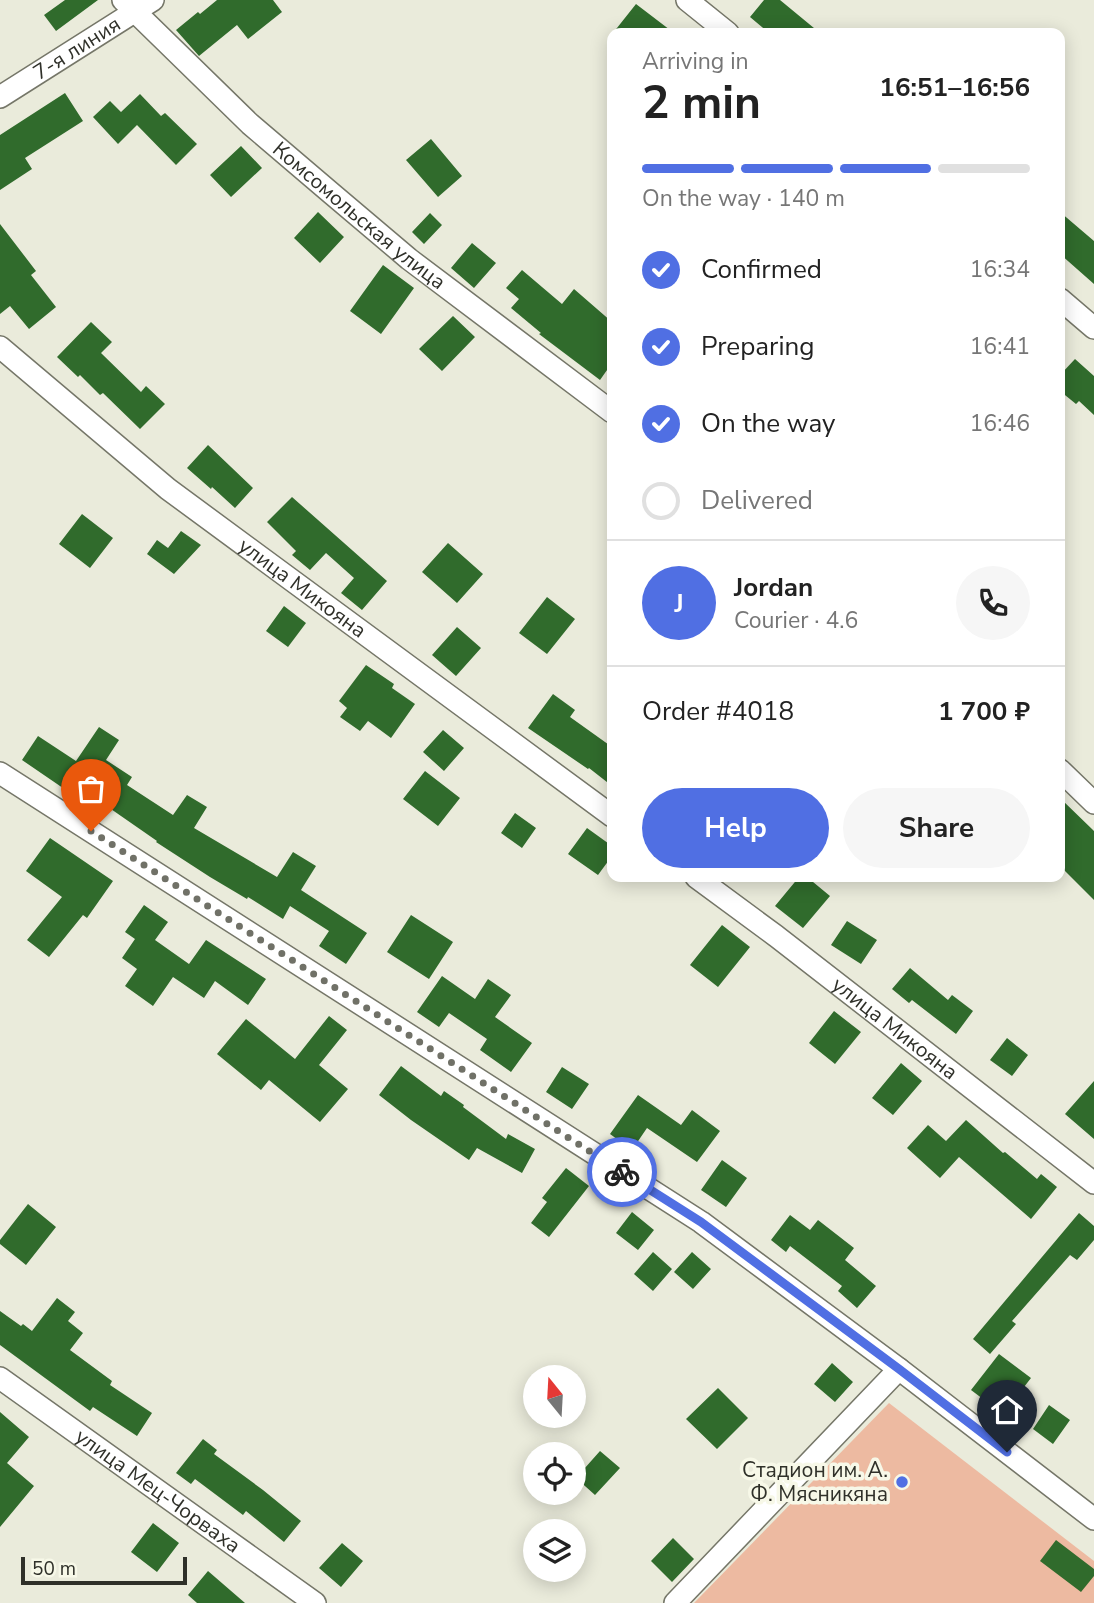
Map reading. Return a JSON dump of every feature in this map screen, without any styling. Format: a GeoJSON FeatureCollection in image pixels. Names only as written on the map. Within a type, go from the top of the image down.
{"type":"FeatureCollection","features":[{"type":"Feature","properties":{"kind":"street","name":"7-я линия"},"geometry":{"type":"LineString","coordinates":[[0,97],[129,6],[153,0]]}},
{"type":"Feature","properties":{"kind":"street"},"geometry":{"type":"LineString","coordinates":[[687,0],[722,28]]}},
{"type":"Feature","properties":{"kind":"street","name":"Комсомольская улица"},"geometry":{"type":"LineString","coordinates":[[129,6],[250,124],[409,259],[607,408]]}},
{"type":"Feature","properties":{"kind":"street"},"geometry":{"type":"LineString","coordinates":[[1065,303],[1094,328]]}},
{"type":"Feature","properties":{"kind":"street","name":"улица Микояна"},"geometry":{"type":"LineString","coordinates":[[0,347],[168,489],[607,812]]}},
{"type":"Feature","properties":{"kind":"street"},"geometry":{"type":"LineString","coordinates":[[0,773],[701,1222],[899,1369],[1094,1519]]}},
{"type":"Feature","properties":{"kind":"street"},"geometry":{"type":"LineString","coordinates":[[1065,775],[1094,803]]}},
{"type":"Feature","properties":{"kind":"street","name":"улица Микояна"},"geometry":{"type":"LineString","coordinates":[[703,882],[1094,1183]]}},
{"type":"Feature","properties":{"kind":"street"},"geometry":{"type":"LineString","coordinates":[[675,1603],[899,1369]]}},
{"type":"Feature","properties":{"kind":"street","name":"улица Мец-Чорваха"},"geometry":{"type":"LineString","coordinates":[[0,1378],[314,1603]]}},
{"type":"Feature","properties":{"kind":"shaded area","name":"Стадион им. А. Ф. Мясникяна"},"geometry":{"type":"Polygon","coordinates":[[[889,1403],[1094,1561],[1094,1603],[694,1603],[889,1403]]]}},
{"type":"Feature","properties":{"kind":"building"},"geometry":{"type":"Polygon","coordinates":[[[65,0],[98,0],[56,31],[44,15],[65,0]]]}},
{"type":"Feature","properties":{"kind":"building"},"geometry":{"type":"Polygon","coordinates":[[[217,0],[273,0],[282,12],[248,39],[237,25],[199,56],[176,30],[217,0]]]}},
{"type":"Feature","properties":{"kind":"building"},"geometry":{"type":"Polygon","coordinates":[[[764,0],[780,0],[814,28],[763,28],[750,17],[764,0]]]}},
{"type":"Feature","properties":{"kind":"building"},"geometry":{"type":"Polygon","coordinates":[[[636,4],[667,28],[617,28],[636,4]]]}},
{"type":"Feature","properties":{"kind":"building"},"geometry":{"type":"Polygon","coordinates":[[[65,93],[83,121],[25,158],[32,169],[0,190],[0,135],[65,93]]]}},
{"type":"Feature","properties":{"kind":"building"},"geometry":{"type":"Polygon","coordinates":[[[140,94],[161,116],[165,113],[197,144],[176,165],[137,125],[118,144],[93,117],[110,101],[121,112],[140,94]]]}},
{"type":"Feature","properties":{"kind":"building"},"geometry":{"type":"Polygon","coordinates":[[[431,139],[462,176],[438,197],[406,160],[431,139]]]}},
{"type":"Feature","properties":{"kind":"building"},"geometry":{"type":"Polygon","coordinates":[[[241,146],[262,168],[231,197],[210,175],[241,146]]]}},
{"type":"Feature","properties":{"kind":"building"},"geometry":{"type":"Polygon","coordinates":[[[318,212],[344,237],[320,263],[294,238],[318,212]]]}},
{"type":"Feature","properties":{"kind":"building"},"geometry":{"type":"Polygon","coordinates":[[[430,213],[442,225],[424,244],[412,232],[430,213]]]}},
{"type":"Feature","properties":{"kind":"building"},"geometry":{"type":"Polygon","coordinates":[[[1065,216],[1094,241],[1094,284],[1065,258],[1065,216]]]}},
{"type":"Feature","properties":{"kind":"building"},"geometry":{"type":"Polygon","coordinates":[[[0,224],[36,271],[31,275],[56,307],[29,329],[10,306],[0,314],[0,224]]]}},
{"type":"Feature","properties":{"kind":"building"},"geometry":{"type":"Polygon","coordinates":[[[472,243],[496,263],[474,288],[451,268],[472,243]]]}},
{"type":"Feature","properties":{"kind":"building"},"geometry":{"type":"Polygon","coordinates":[[[383,265],[414,288],[381,334],[350,311],[383,265]]]}},
{"type":"Feature","properties":{"kind":"building"},"geometry":{"type":"Polygon","coordinates":[[[522,270],[562,304],[574,289],[607,318],[607,370],[600,380],[539,334],[541,333],[511,308],[519,299],[506,288],[522,270]]]}},
{"type":"Feature","properties":{"kind":"building"},"geometry":{"type":"Polygon","coordinates":[[[453,316],[475,337],[442,371],[419,349],[453,316]]]}},
{"type":"Feature","properties":{"kind":"building"},"geometry":{"type":"Polygon","coordinates":[[[91,322],[112,342],[101,353],[141,392],[146,386],[165,404],[140,429],[103,393],[100,395],[57,357],[91,322]]]}},
{"type":"Feature","properties":{"kind":"building"},"geometry":{"type":"Polygon","coordinates":[[[1075,359],[1094,376],[1094,415],[1079,401],[1076,404],[1065,395],[1065,370],[1075,359]]]}},
{"type":"Feature","properties":{"kind":"building"},"geometry":{"type":"Polygon","coordinates":[[[208,445],[253,488],[235,508],[187,468],[208,445]]]}},
{"type":"Feature","properties":{"kind":"building"},"geometry":{"type":"Polygon","coordinates":[[[292,497],[387,581],[362,610],[341,593],[354,578],[326,553],[310,570],[292,555],[296,551],[267,522],[292,497]]]}},
{"type":"Feature","properties":{"kind":"building"},"geometry":{"type":"Polygon","coordinates":[[[82,514],[113,538],[90,568],[59,544],[82,514]]]}},
{"type":"Feature","properties":{"kind":"building"},"geometry":{"type":"Polygon","coordinates":[[[181,531],[201,545],[174,574],[147,554],[157,540],[168,548],[181,531]]]}},
{"type":"Feature","properties":{"kind":"building"},"geometry":{"type":"Polygon","coordinates":[[[448,543],[483,574],[457,603],[422,572],[448,543]]]}},
{"type":"Feature","properties":{"kind":"building"},"geometry":{"type":"Polygon","coordinates":[[[547,597],[575,619],[547,654],[519,633],[547,597]]]}},
{"type":"Feature","properties":{"kind":"building"},"geometry":{"type":"Polygon","coordinates":[[[284,606],[306,623],[288,647],[266,631],[284,606]]]}},
{"type":"Feature","properties":{"kind":"building"},"geometry":{"type":"Polygon","coordinates":[[[457,627],[481,648],[456,676],[432,655],[457,627]]]}},
{"type":"Feature","properties":{"kind":"building"},"geometry":{"type":"Polygon","coordinates":[[[366,665],[394,684],[392,688],[415,704],[391,738],[368,721],[360,731],[340,717],[347,708],[339,701],[366,665]]]}},
{"type":"Feature","properties":{"kind":"building"},"geometry":{"type":"Polygon","coordinates":[[[553,694],[575,710],[570,717],[607,743],[607,782],[589,768],[528,728],[553,694]]]}},
{"type":"Feature","properties":{"kind":"building"},"geometry":{"type":"Polygon","coordinates":[[[99,727],[119,740],[106,760],[132,777],[127,785],[173,815],[187,795],[207,807],[194,828],[277,877],[293,852],[316,866],[301,890],[367,933],[346,964],[319,946],[329,931],[290,906],[283,919],[210,877],[85,791],[79,799],[22,760],[38,736],[76,761],[99,727]]]}},
{"type":"Feature","properties":{"kind":"building"},"geometry":{"type":"Polygon","coordinates":[[[443,730],[464,748],[444,771],[423,752],[443,730]]]}},
{"type":"Feature","properties":{"kind":"building"},"geometry":{"type":"Polygon","coordinates":[[[425,771],[460,798],[438,826],[403,799],[425,771]]]}},
{"type":"Feature","properties":{"kind":"building"},"geometry":{"type":"Polygon","coordinates":[[[1065,803],[1094,831],[1094,900],[1065,871],[1065,803]]]}},
{"type":"Feature","properties":{"kind":"building"},"geometry":{"type":"Polygon","coordinates":[[[515,813],[536,828],[522,848],[501,833],[515,813]]]}},
{"type":"Feature","properties":{"kind":"building"},"geometry":{"type":"Polygon","coordinates":[[[587,828],[607,842],[607,863],[598,875],[568,854],[587,828]]]}},
{"type":"Feature","properties":{"kind":"building"},"geometry":{"type":"Polygon","coordinates":[[[50,838],[113,881],[87,918],[83,915],[49,957],[27,940],[62,897],[26,871],[50,838]]]}},
{"type":"Feature","properties":{"kind":"building"},"geometry":{"type":"Polygon","coordinates":[[[795,882],[813,882],[830,896],[803,928],[775,906],[795,882]]]}},
{"type":"Feature","properties":{"kind":"building"},"geometry":{"type":"Polygon","coordinates":[[[144,905],[168,922],[155,940],[189,964],[206,940],[266,979],[248,1005],[215,981],[204,998],[173,977],[153,1006],[125,986],[137,969],[122,958],[135,939],[125,932],[144,905]]]}},
{"type":"Feature","properties":{"kind":"building"},"geometry":{"type":"Polygon","coordinates":[[[411,915],[453,942],[429,979],[387,952],[411,915]]]}},
{"type":"Feature","properties":{"kind":"building"},"geometry":{"type":"Polygon","coordinates":[[[847,921],[877,940],[861,964],[831,945],[847,921]]]}},
{"type":"Feature","properties":{"kind":"building"},"geometry":{"type":"Polygon","coordinates":[[[722,925],[750,947],[718,987],[690,965],[722,925]]]}},
{"type":"Feature","properties":{"kind":"building"},"geometry":{"type":"Polygon","coordinates":[[[910,968],[948,1000],[952,995],[973,1011],[956,1034],[912,1000],[909,1003],[892,989],[910,968]]]}},
{"type":"Feature","properties":{"kind":"building"},"geometry":{"type":"Polygon","coordinates":[[[442,976],[475,999],[488,979],[511,995],[495,1017],[532,1043],[511,1072],[480,1050],[487,1039],[449,1013],[439,1027],[417,1012],[442,976]]]}},
{"type":"Feature","properties":{"kind":"building"},"geometry":{"type":"Polygon","coordinates":[[[834,1011],[861,1032],[835,1064],[809,1043],[834,1011]]]}},
{"type":"Feature","properties":{"kind":"building"},"geometry":{"type":"Polygon","coordinates":[[[329,1016],[347,1030],[319,1065],[348,1089],[320,1122],[269,1080],[261,1090],[217,1054],[246,1019],[295,1059],[329,1016]]]}},
{"type":"Feature","properties":{"kind":"building"},"geometry":{"type":"Polygon","coordinates":[[[1007,1038],[1028,1055],[1012,1076],[990,1060],[1007,1038]]]}},
{"type":"Feature","properties":{"kind":"building"},"geometry":{"type":"Polygon","coordinates":[[[901,1063],[922,1081],[893,1115],[872,1098],[901,1063]]]}},
{"type":"Feature","properties":{"kind":"building"},"geometry":{"type":"Polygon","coordinates":[[[401,1066],[441,1096],[444,1091],[506,1139],[508,1134],[535,1149],[522,1173],[477,1148],[469,1160],[379,1095],[401,1066]]]}},
{"type":"Feature","properties":{"kind":"building"},"geometry":{"type":"Polygon","coordinates":[[[562,1067],[589,1084],[572,1109],[546,1092],[562,1067]]]}},
{"type":"Feature","properties":{"kind":"building"},"geometry":{"type":"Polygon","coordinates":[[[1094,1081],[1094,1139],[1065,1114],[1094,1081]]]}},
{"type":"Feature","properties":{"kind":"building"},"geometry":{"type":"Polygon","coordinates":[[[638,1095],[681,1125],[692,1110],[720,1131],[697,1162],[647,1128],[632,1150],[610,1134],[638,1095]]]}},
{"type":"Feature","properties":{"kind":"building"},"geometry":{"type":"Polygon","coordinates":[[[966,1120],[1037,1179],[1041,1174],[1057,1187],[1031,1219],[959,1157],[940,1178],[907,1148],[928,1125],[946,1141],[966,1120]]]}},
{"type":"Feature","properties":{"kind":"building"},"geometry":{"type":"Polygon","coordinates":[[[722,1160],[747,1178],[726,1207],[701,1190],[722,1160]]]}},
{"type":"Feature","properties":{"kind":"building"},"geometry":{"type":"Polygon","coordinates":[[[566,1168],[589,1186],[549,1237],[531,1223],[547,1202],[542,1198],[566,1168]]]}},
{"type":"Feature","properties":{"kind":"building"},"geometry":{"type":"Polygon","coordinates":[[[28,1204],[56,1227],[26,1265],[0,1244],[0,1240],[28,1204]]]}},
{"type":"Feature","properties":{"kind":"building"},"geometry":{"type":"Polygon","coordinates":[[[632,1212],[654,1230],[638,1250],[616,1233],[632,1212]]]}},
{"type":"Feature","properties":{"kind":"building"},"geometry":{"type":"Polygon","coordinates":[[[1079,1213],[1094,1226],[1094,1240],[1077,1260],[1070,1255],[1012,1321],[1016,1324],[990,1354],[973,1339],[1079,1213]]]}},
{"type":"Feature","properties":{"kind":"building"},"geometry":{"type":"Polygon","coordinates":[[[790,1215],[810,1230],[818,1220],[854,1248],[845,1260],[876,1286],[857,1308],[838,1291],[842,1286],[790,1246],[786,1252],[771,1240],[790,1215]]]}},
{"type":"Feature","properties":{"kind":"building"},"geometry":{"type":"Polygon","coordinates":[[[653,1252],[672,1269],[653,1291],[634,1274],[653,1252]]]}},
{"type":"Feature","properties":{"kind":"building"},"geometry":{"type":"Polygon","coordinates":[[[692,1252],[711,1269],[693,1289],[674,1272],[692,1252]]]}},
{"type":"Feature","properties":{"kind":"building"},"geometry":{"type":"Polygon","coordinates":[[[57,1298],[75,1312],[68,1321],[83,1333],[70,1350],[112,1381],[110,1385],[152,1413],[137,1436],[93,1407],[90,1411],[0,1345],[0,1311],[32,1331],[57,1298]]]}},
{"type":"Feature","properties":{"kind":"building"},"geometry":{"type":"Polygon","coordinates":[[[999,1354],[1031,1378],[1003,1414],[971,1390],[999,1354]]]}},
{"type":"Feature","properties":{"kind":"building"},"geometry":{"type":"Polygon","coordinates":[[[832,1363],[853,1382],[835,1402],[814,1384],[832,1363]]]}},
{"type":"Feature","properties":{"kind":"building"},"geometry":{"type":"Polygon","coordinates":[[[718,1388],[748,1418],[717,1449],[686,1419],[718,1388]]]}},
{"type":"Feature","properties":{"kind":"building"},"geometry":{"type":"Polygon","coordinates":[[[1049,1405],[1070,1420],[1053,1444],[1033,1429],[1049,1405]]]}},
{"type":"Feature","properties":{"kind":"building"},"geometry":{"type":"Polygon","coordinates":[[[0,1412],[29,1437],[7,1463],[34,1486],[0,1527],[0,1412]]]}},
{"type":"Feature","properties":{"kind":"building"},"geometry":{"type":"Polygon","coordinates":[[[203,1439],[217,1450],[214,1454],[301,1521],[284,1542],[246,1511],[243,1515],[195,1479],[191,1484],[176,1473],[203,1439]]]}},
{"type":"Feature","properties":{"kind":"building"},"geometry":{"type":"Polygon","coordinates":[[[600,1451],[620,1468],[595,1495],[586,1487],[586,1467],[600,1451]]]}},
{"type":"Feature","properties":{"kind":"building"},"geometry":{"type":"Polygon","coordinates":[[[153,1523],[179,1543],[157,1572],[131,1552],[153,1523]]]}},
{"type":"Feature","properties":{"kind":"building"},"geometry":{"type":"Polygon","coordinates":[[[673,1538],[694,1559],[672,1582],[651,1561],[673,1538]]]}},
{"type":"Feature","properties":{"kind":"building"},"geometry":{"type":"Polygon","coordinates":[[[1056,1540],[1094,1569],[1094,1576],[1081,1592],[1040,1561],[1056,1540]]]}},
{"type":"Feature","properties":{"kind":"building"},"geometry":{"type":"Polygon","coordinates":[[[342,1543],[363,1561],[341,1587],[319,1568],[342,1543]]]}},
{"type":"Feature","properties":{"kind":"building"},"geometry":{"type":"Polygon","coordinates":[[[208,1571],[245,1603],[197,1603],[188,1595],[208,1571]]]}},
{"type":"Feature","properties":{"kind":"way so far"},"geometry":{"type":"LineString","coordinates":[[91,831],[622,1172]]}},
{"type":"Feature","properties":{"kind":"place","name":"Стадион им. А. Ф. Мясникяна"},"geometry":{"type":"Point","coordinates":[902,1482]}},
{"type":"Feature","properties":{"kind":"route"},"geometry":{"type":"LineString","coordinates":[[622,1172],[701,1222],[1007,1452]]}}]}
